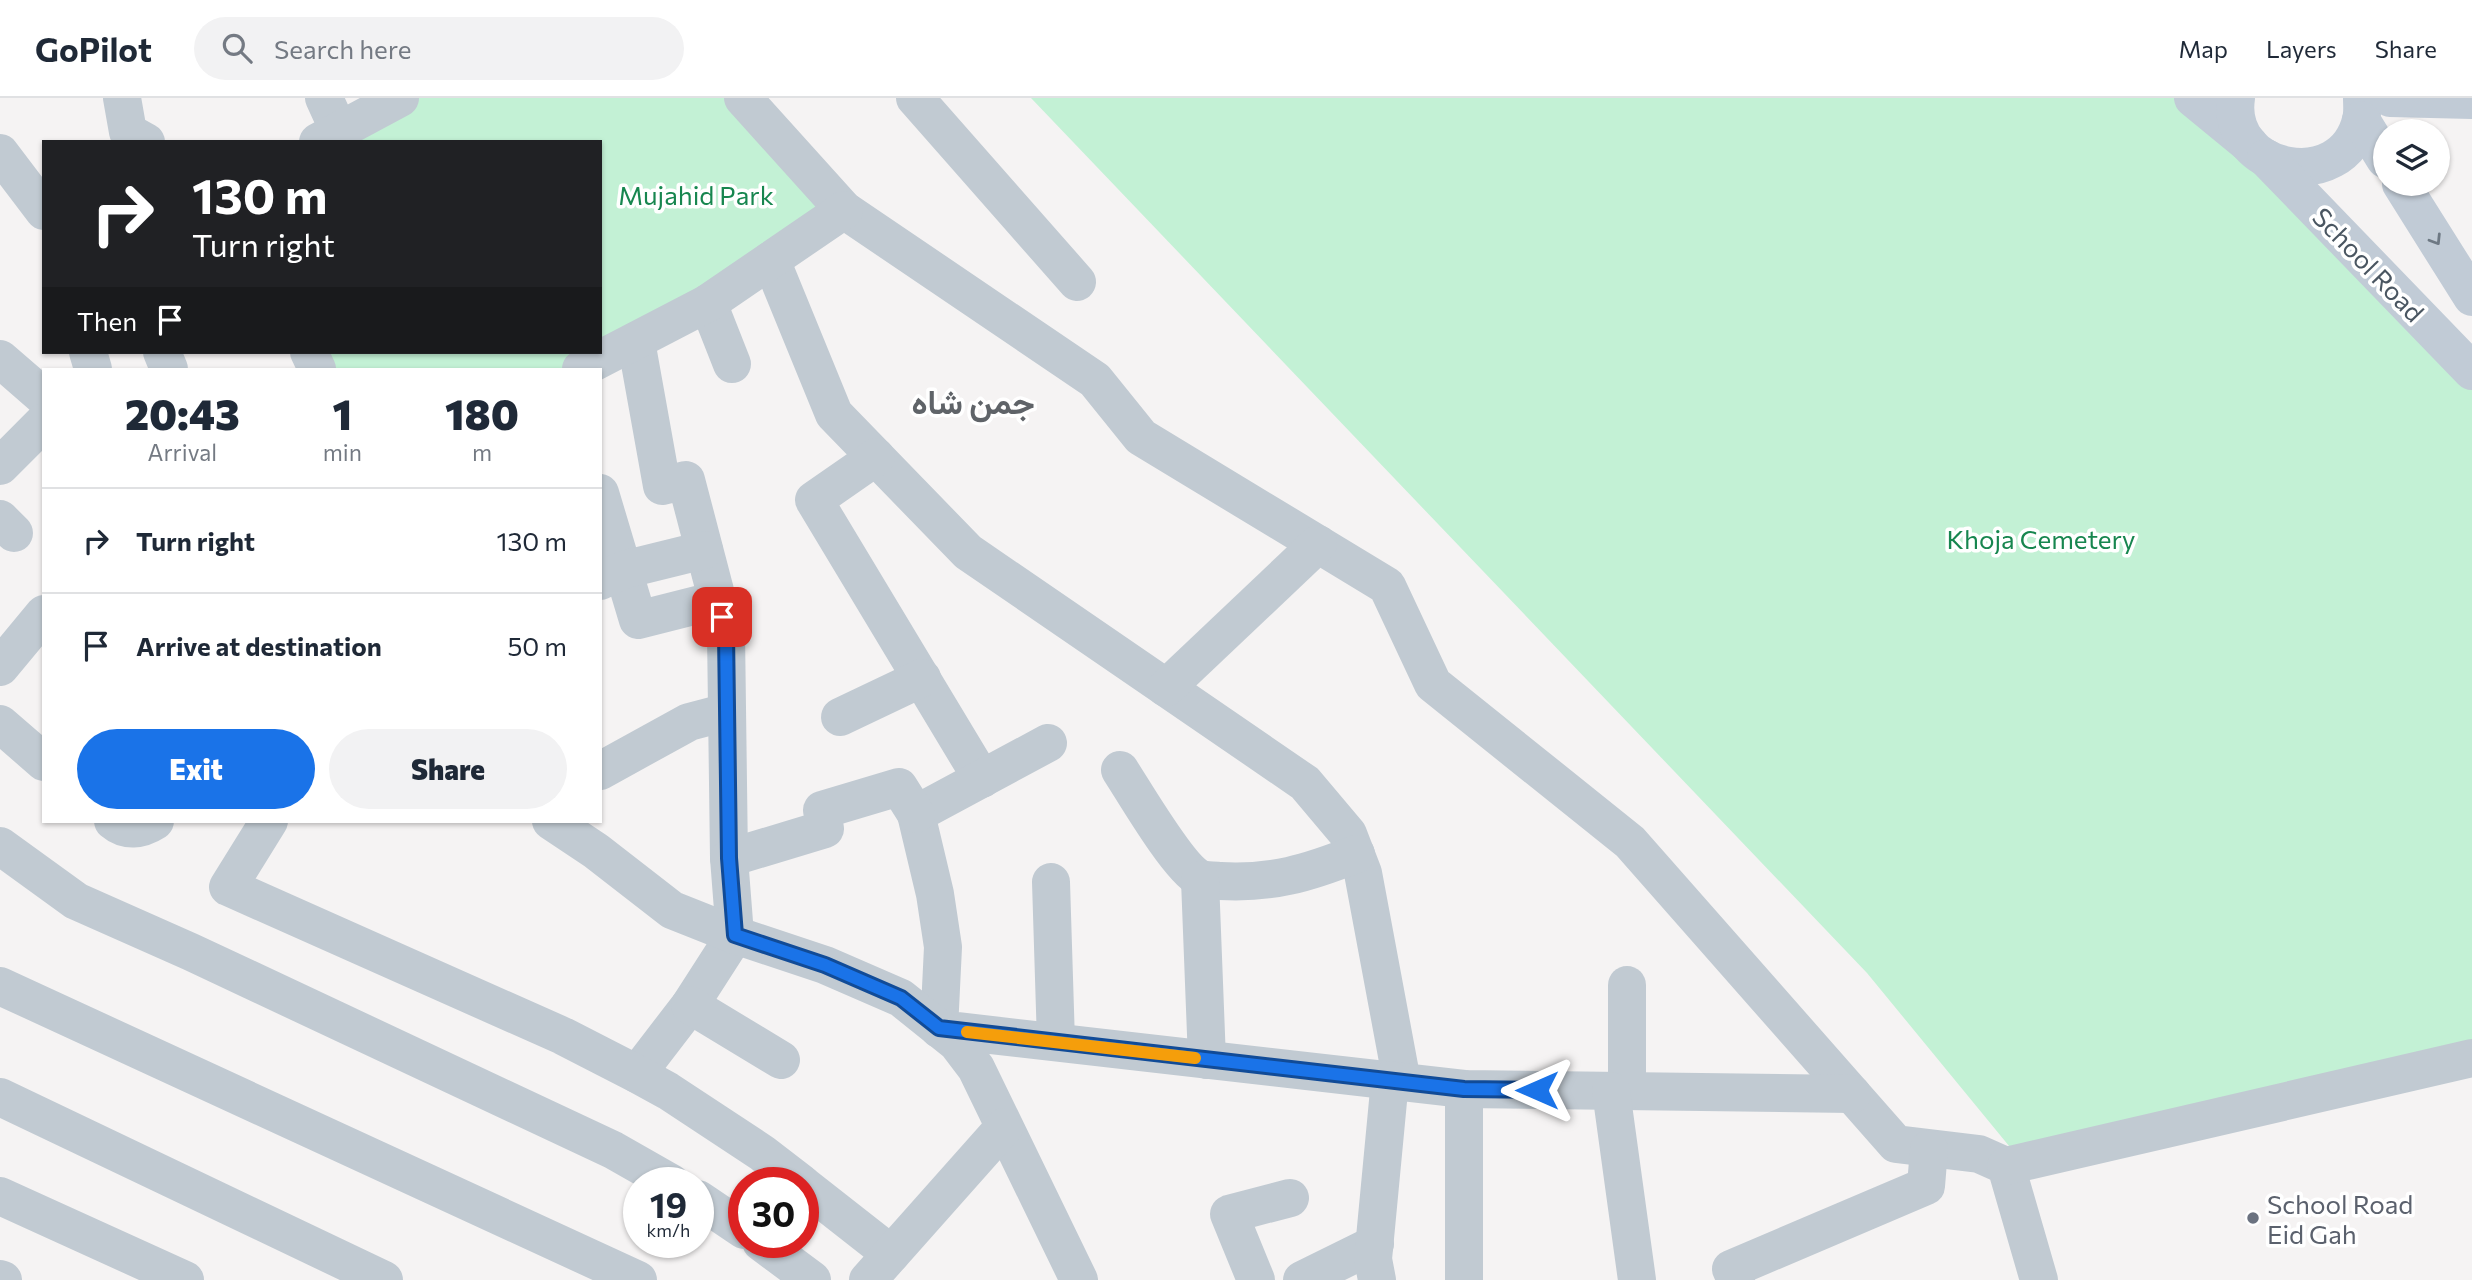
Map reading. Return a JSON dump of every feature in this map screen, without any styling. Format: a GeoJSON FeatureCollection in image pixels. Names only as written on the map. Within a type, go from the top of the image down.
{"type":"FeatureCollection","features":[{"type":"Feature","properties":{"kind":"main road","name":"School Road"},"geometry":{"type":"LineString","coordinates":[[2193,98],[2257,151],[2472,371]]}},
{"type":"Feature","properties":{"kind":"main road"},"geometry":{"type":"LineString","coordinates":[[2236,98],[2238,124],[2257,151],[2279,165],[2301,169],[2336,157],[2351,140],[2371,105],[2472,100]]}},
{"type":"Feature","properties":{"kind":"main road"},"geometry":{"type":"LineString","coordinates":[[2409,196],[2472,297]]}},
{"type":"Feature","properties":{"kind":"street"},"geometry":{"type":"LineString","coordinates":[[327,123],[400,98]]}},
{"type":"Feature","properties":{"kind":"street"},"geometry":{"type":"LineString","coordinates":[[915,98],[1077,282]]}},
{"type":"Feature","properties":{"kind":"street"},"geometry":{"type":"LineString","coordinates":[[746,99],[844,210],[1095,380],[1141,437],[1387,586],[1433,684],[1630,842],[1896,1144],[1979,1154],[2006,1166],[2472,1058]]}},
{"type":"Feature","properties":{"kind":"street"},"geometry":{"type":"LineString","coordinates":[[0,153],[42,208]]}},
{"type":"Feature","properties":{"kind":"street"},"geometry":{"type":"LineString","coordinates":[[582,368],[708,303],[844,210]]}},
{"type":"Feature","properties":{"kind":"street"},"geometry":{"type":"LineString","coordinates":[[771,260],[834,414],[968,552],[1305,783],[1348,834],[1363,873],[1396,1081],[1376,1262],[1302,1280]]}},
{"type":"Feature","properties":{"kind":"street"},"geometry":{"type":"LineString","coordinates":[[708,303],[732,364]]}},
{"type":"Feature","properties":{"kind":"street"},"geometry":{"type":"LineString","coordinates":[[636,341],[662,486],[686,480],[726,633],[729,858],[735,935],[690,1005],[637,1074]]}},
{"type":"Feature","properties":{"kind":"street"},"geometry":{"type":"LineString","coordinates":[[0,359],[42,395]]}},
{"type":"Feature","properties":{"kind":"street"},"geometry":{"type":"LineString","coordinates":[[0,466],[42,424]]}},
{"type":"Feature","properties":{"kind":"street"},"geometry":{"type":"LineString","coordinates":[[876,457],[814,500],[982,779]]}},
{"type":"Feature","properties":{"kind":"street"},"geometry":{"type":"LineString","coordinates":[[602,507],[612,576],[638,620],[717,600]]}},
{"type":"Feature","properties":{"kind":"street"},"geometry":{"type":"LineString","coordinates":[[1166,688],[1318,544]]}},
{"type":"Feature","properties":{"kind":"street"},"geometry":{"type":"LineString","coordinates":[[612,576],[704,550]]}},
{"type":"Feature","properties":{"kind":"street"},"geometry":{"type":"LineString","coordinates":[[0,667],[42,616]]}},
{"type":"Feature","properties":{"kind":"street"},"geometry":{"type":"LineString","coordinates":[[840,718],[922,678]]}},
{"type":"Feature","properties":{"kind":"street"},"geometry":{"type":"LineString","coordinates":[[602,770],[689,722],[727,712]]}},
{"type":"Feature","properties":{"kind":"street"},"geometry":{"type":"LineString","coordinates":[[0,724],[42,760]]}},
{"type":"Feature","properties":{"kind":"street"},"geometry":{"type":"LineString","coordinates":[[916,814],[1048,743]]}},
{"type":"Feature","properties":{"kind":"street"},"geometry":{"type":"LineString","coordinates":[[1120,770],[1184,866],[1200,880],[1247,883],[1294,876],[1356,854]]}},
{"type":"Feature","properties":{"kind":"street"},"geometry":{"type":"LineString","coordinates":[[729,858],[825,829],[822,810],[899,787],[916,814],[935,894],[943,947],[939,1028]]}},
{"type":"Feature","properties":{"kind":"street"},"geometry":{"type":"LineString","coordinates":[[115,823],[121,828],[131,829],[152,823]]}},
{"type":"Feature","properties":{"kind":"street"},"geometry":{"type":"LineString","coordinates":[[268,823],[228,887],[563,1036],[668,1091],[780,1167]]}},
{"type":"Feature","properties":{"kind":"street"},"geometry":{"type":"LineString","coordinates":[[554,823],[596,851],[672,910],[735,935],[825,965],[901,998],[957,1043],[976,1068],[1079,1280]]}},
{"type":"Feature","properties":{"kind":"street"},"geometry":{"type":"LineString","coordinates":[[0,846],[76,901],[614,1150],[643,1167]]}},
{"type":"Feature","properties":{"kind":"street"},"geometry":{"type":"LineString","coordinates":[[1200,880],[1207,1060]]}},
{"type":"Feature","properties":{"kind":"street"},"geometry":{"type":"LineString","coordinates":[[1051,882],[1056,1042]]}},
{"type":"Feature","properties":{"kind":"street"},"geometry":{"type":"LineString","coordinates":[[1627,985],[1619,1091],[1637,1280]]}},
{"type":"Feature","properties":{"kind":"street"},"geometry":{"type":"LineString","coordinates":[[0,986],[638,1280]]}},
{"type":"Feature","properties":{"kind":"street"},"geometry":{"type":"LineString","coordinates":[[690,1005],[781,1060]]}},
{"type":"Feature","properties":{"kind":"street"},"geometry":{"type":"LineString","coordinates":[[939,1028],[1464,1089],[1852,1094]]}},
{"type":"Feature","properties":{"kind":"street"},"geometry":{"type":"LineString","coordinates":[[1464,1089],[1464,1280]]}},
{"type":"Feature","properties":{"kind":"street"},"geometry":{"type":"LineString","coordinates":[[0,1097],[384,1280]]}},
{"type":"Feature","properties":{"kind":"street"},"geometry":{"type":"LineString","coordinates":[[819,1202],[880,1267],[1004,1127]]}},
{"type":"Feature","properties":{"kind":"street"},"geometry":{"type":"LineString","coordinates":[[1736,1280],[1731,1269],[1926,1186],[1929,1149]]}},
{"type":"Feature","properties":{"kind":"street"},"geometry":{"type":"LineString","coordinates":[[2006,1166],[2031,1278]]}},
{"type":"Feature","properties":{"kind":"street"},"geometry":{"type":"LineString","coordinates":[[0,1196],[186,1280]]}},
{"type":"Feature","properties":{"kind":"street"},"geometry":{"type":"LineString","coordinates":[[1255,1280],[1229,1214],[1290,1198]]}},
{"type":"Feature","properties":{"kind":"street"},"geometry":{"type":"LineString","coordinates":[[782,1258],[812,1280]]}},
{"type":"Feature","properties":{"kind":"green space","name":"Mujahid Park"},"geometry":{"type":"Polygon","coordinates":[[[397,98],[743,98],[844,210],[602,368],[317,368],[310,354],[602,354],[602,140],[320,140],[397,98]]]}},
{"type":"Feature","properties":{"kind":"green space","name":"Khoja Cemetery"},"geometry":{"type":"Polygon","coordinates":[[[1031,98],[2189,98],[2472,372],[2472,1058],[2023,1163],[1867,973],[1031,98]]]}},
{"type":"Feature","properties":{"kind":"slow traffic"},"geometry":{"type":"LineString","coordinates":[[967,1032],[1195,1058]]}},
{"type":"Feature","properties":{"kind":"place","name":"School Road Eid Gah"},"geometry":{"type":"Point","coordinates":[2253,1218]}},
{"type":"Feature","properties":{"kind":"district","name":"جمن شاہ"},"geometry":{"type":"Point","coordinates":[973,400]}},
{"type":"Feature","properties":{"kind":"route"},"geometry":{"type":"LineString","coordinates":[[722,617],[726,633],[729,858],[735,935],[825,965],[901,998],[939,1028],[1464,1089],[1537,1090]]}}]}
